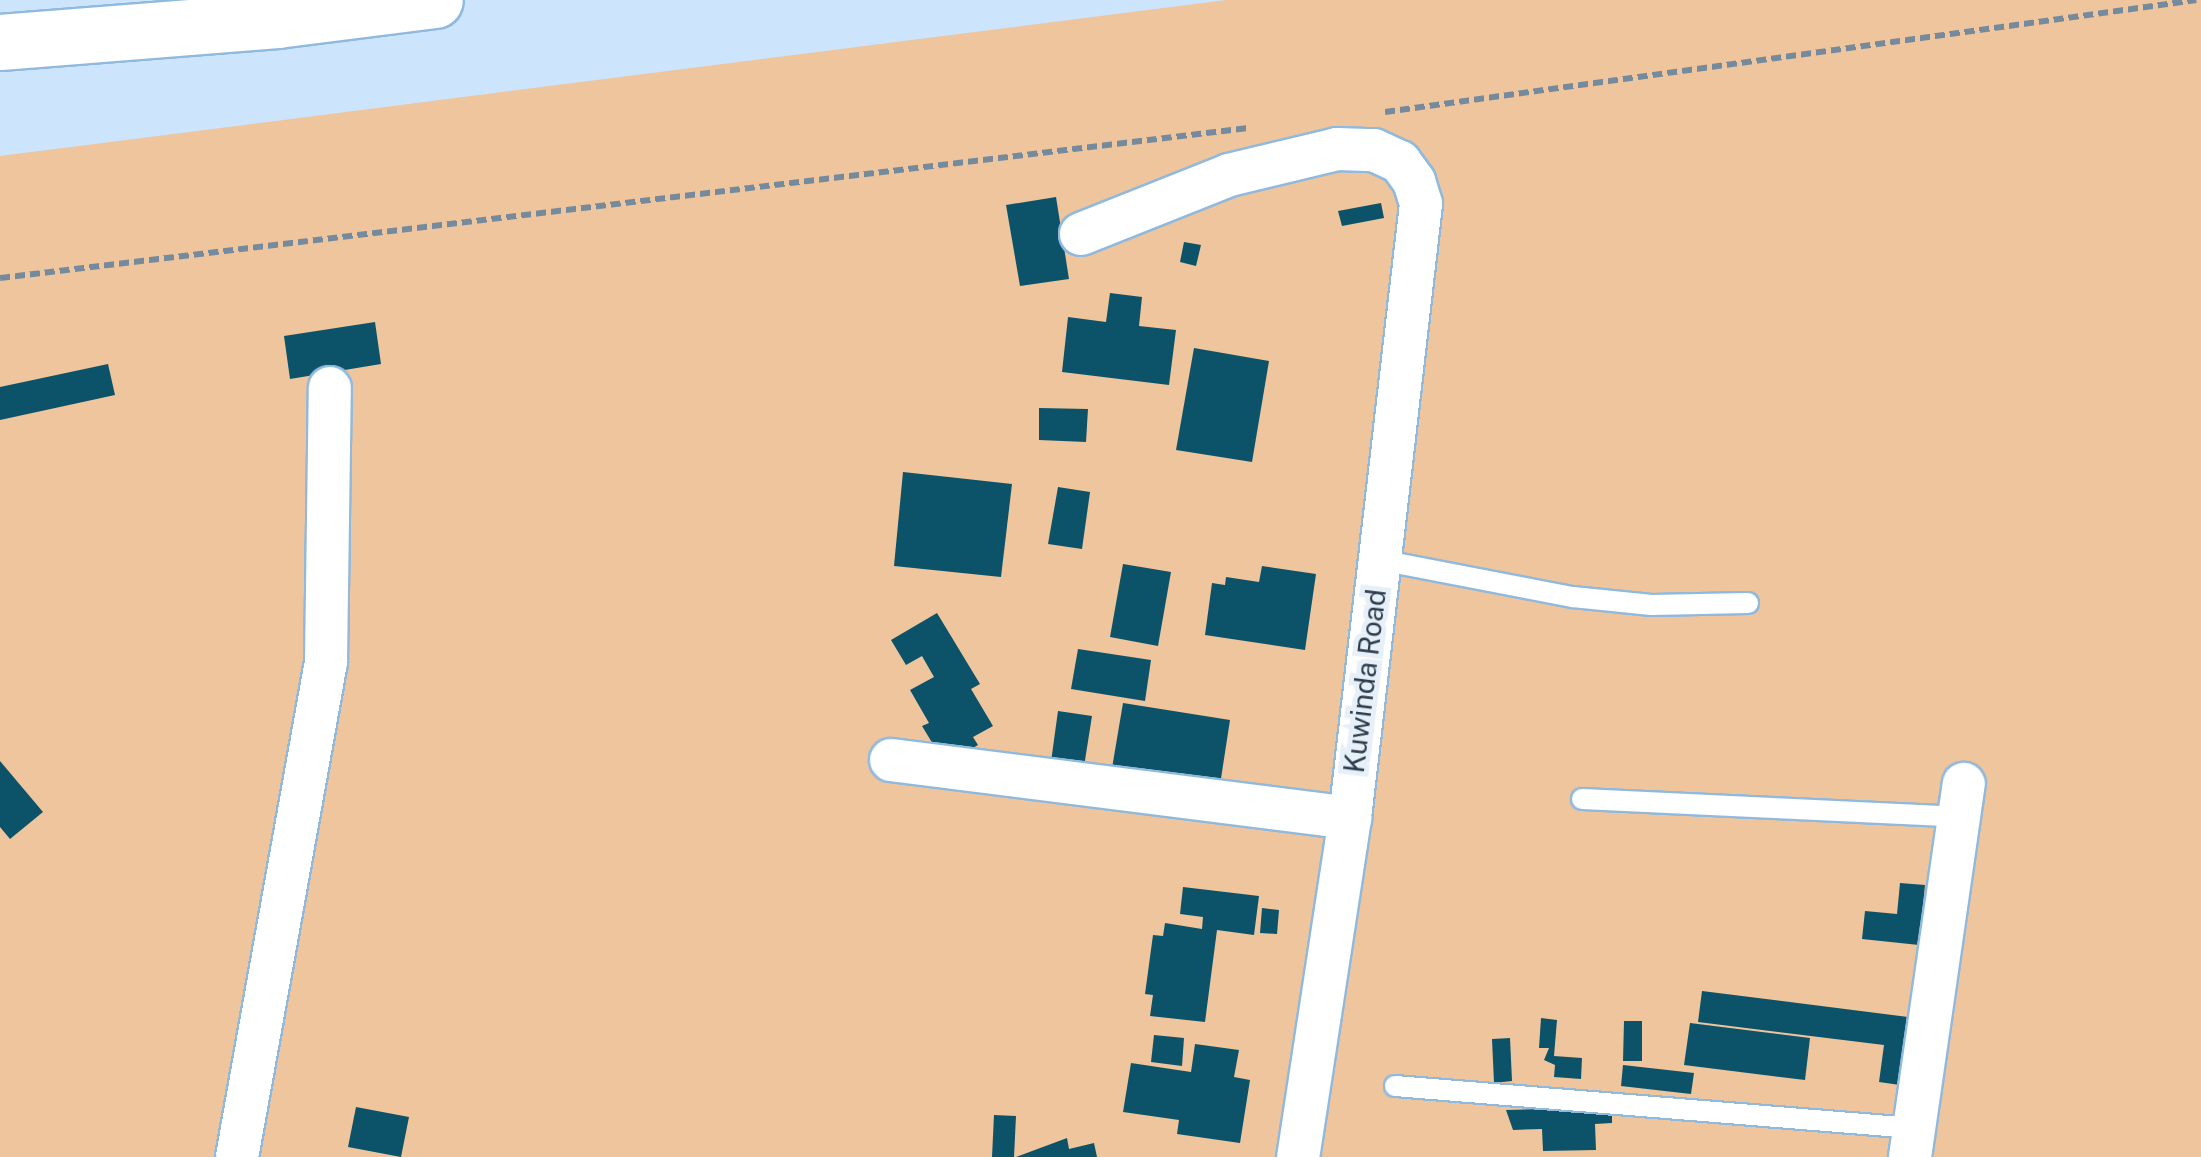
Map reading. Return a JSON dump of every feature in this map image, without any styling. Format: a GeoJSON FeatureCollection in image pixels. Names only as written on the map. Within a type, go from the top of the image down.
{"type":"FeatureCollection","features":[{"type":"Feature","properties":{"kind":"highway"},"geometry":{"type":"LineString","coordinates":[[0,42],[277,20],[435,0]]}},
{"type":"Feature","properties":{"kind":"street","name":"Kuwinda Road"},"geometry":{"type":"LineString","coordinates":[[1081,234],[1229,175],[1337,148],[1374,150],[1400,162],[1414,180],[1420,204],[1350,818],[1298,1157]]}},
{"type":"Feature","properties":{"kind":"street"},"geometry":{"type":"LineString","coordinates":[[238,1157],[326,662],[330,388]]}},
{"type":"Feature","properties":{"kind":"street"},"geometry":{"type":"LineString","coordinates":[[891,760],[1350,818]]}},
{"type":"Feature","properties":{"kind":"street"},"geometry":{"type":"LineString","coordinates":[[1911,1143],[1960,800]]}},
{"type":"Feature","properties":{"kind":"lane"},"geometry":{"type":"LineString","coordinates":[[1380,560],[1573,597],[1652,605],[1748,603]]}},
{"type":"Feature","properties":{"kind":"lane"},"geometry":{"type":"LineString","coordinates":[[1582,799],[1960,800]]}},
{"type":"Feature","properties":{"kind":"lane"},"geometry":{"type":"LineString","coordinates":[[1394,1086],[1911,1143]]}},
{"type":"Feature","properties":{"kind":"path"},"geometry":{"type":"LineString","coordinates":[[1380,112],[2196,0]]}},
{"type":"Feature","properties":{"kind":"path"},"geometry":{"type":"LineString","coordinates":[[0,278],[1261,126]]}},
{"type":"Feature","properties":{"kind":"shaded area"},"geometry":{"type":"Polygon","coordinates":[[[1226,0],[2201,0],[2201,1157],[0,1157],[0,156],[1226,0]]]}},
{"type":"Feature","properties":{"kind":"building"},"geometry":{"type":"Polygon","coordinates":[[[1056,197],[1069,279],[1020,286],[1006,205],[1056,197]]]}},
{"type":"Feature","properties":{"kind":"building"},"geometry":{"type":"Polygon","coordinates":[[[1381,203],[1384,218],[1342,226],[1338,211],[1381,203]]]}},
{"type":"Feature","properties":{"kind":"building"},"geometry":{"type":"Polygon","coordinates":[[[1184,242],[1201,245],[1196,266],[1180,262],[1184,242]]]}},
{"type":"Feature","properties":{"kind":"building"},"geometry":{"type":"Polygon","coordinates":[[[1110,293],[1142,297],[1139,326],[1176,330],[1169,385],[1062,372],[1068,317],[1106,322],[1110,293]]]}},
{"type":"Feature","properties":{"kind":"building"},"geometry":{"type":"Polygon","coordinates":[[[375,322],[381,364],[290,379],[284,336],[375,322]]]}},
{"type":"Feature","properties":{"kind":"building"},"geometry":{"type":"Polygon","coordinates":[[[1194,348],[1269,361],[1252,462],[1176,450],[1194,348]]]}},
{"type":"Feature","properties":{"kind":"building"},"geometry":{"type":"Polygon","coordinates":[[[108,364],[115,395],[0,420],[0,387],[108,364]]]}},
{"type":"Feature","properties":{"kind":"building"},"geometry":{"type":"Polygon","coordinates":[[[1039,408],[1088,409],[1086,442],[1039,440],[1039,408]]]}},
{"type":"Feature","properties":{"kind":"building"},"geometry":{"type":"Polygon","coordinates":[[[903,472],[1012,484],[1001,577],[894,566],[903,472]]]}},
{"type":"Feature","properties":{"kind":"building"},"geometry":{"type":"Polygon","coordinates":[[[1058,487],[1090,492],[1082,549],[1048,544],[1058,487]]]}},
{"type":"Feature","properties":{"kind":"building"},"geometry":{"type":"Polygon","coordinates":[[[1123,564],[1171,572],[1158,646],[1110,637],[1123,564]]]}},
{"type":"Feature","properties":{"kind":"building"},"geometry":{"type":"Polygon","coordinates":[[[1262,566],[1316,574],[1305,650],[1205,635],[1212,583],[1225,585],[1226,577],[1259,582],[1262,566]]]}},
{"type":"Feature","properties":{"kind":"building"},"geometry":{"type":"Polygon","coordinates":[[[937,613],[980,684],[971,689],[993,726],[973,737],[978,745],[945,764],[922,726],[929,723],[910,690],[934,677],[922,656],[906,665],[891,640],[937,613]]]}},
{"type":"Feature","properties":{"kind":"building"},"geometry":{"type":"Polygon","coordinates":[[[1078,649],[1151,660],[1145,701],[1071,689],[1078,649]]]}},
{"type":"Feature","properties":{"kind":"building"},"geometry":{"type":"Polygon","coordinates":[[[1123,703],[1230,720],[1218,798],[1110,780],[1123,703]]]}},
{"type":"Feature","properties":{"kind":"building"},"geometry":{"type":"Polygon","coordinates":[[[1058,711],[1092,716],[1083,773],[1050,769],[1058,711]]]}},
{"type":"Feature","properties":{"kind":"building"},"geometry":{"type":"Polygon","coordinates":[[[0,761],[43,812],[10,839],[0,827],[0,761]]]}},
{"type":"Feature","properties":{"kind":"building"},"geometry":{"type":"Polygon","coordinates":[[[1900,883],[1925,885],[1919,945],[1862,939],[1865,911],[1897,914],[1900,883]]]}},
{"type":"Feature","properties":{"kind":"building"},"geometry":{"type":"Polygon","coordinates":[[[1183,887],[1259,896],[1254,935],[1217,930],[1205,1022],[1150,1016],[1153,995],[1145,994],[1153,935],[1163,936],[1165,923],[1202,929],[1203,917],[1180,914],[1183,887]]]}},
{"type":"Feature","properties":{"kind":"building"},"geometry":{"type":"Polygon","coordinates":[[[1262,908],[1279,910],[1277,934],[1260,933],[1262,908]]]}},
{"type":"Feature","properties":{"kind":"building"},"geometry":{"type":"Polygon","coordinates":[[[1702,991],[1908,1017],[1900,1085],[1879,1082],[1884,1045],[1698,1022],[1702,991]]]}},
{"type":"Feature","properties":{"kind":"building"},"geometry":{"type":"Polygon","coordinates":[[[1541,1018],[1557,1020],[1554,1056],[1582,1058],[1581,1079],[1554,1077],[1555,1065],[1544,1060],[1549,1048],[1539,1048],[1541,1018]]]}},
{"type":"Feature","properties":{"kind":"building"},"geometry":{"type":"Polygon","coordinates":[[[1624,1021],[1642,1021],[1642,1061],[1623,1061],[1624,1021]]]}},
{"type":"Feature","properties":{"kind":"building"},"geometry":{"type":"Polygon","coordinates":[[[1690,1023],[1810,1038],[1805,1080],[1684,1065],[1690,1023]]]}},
{"type":"Feature","properties":{"kind":"building"},"geometry":{"type":"Polygon","coordinates":[[[1154,1035],[1184,1038],[1182,1066],[1151,1062],[1154,1035]]]}},
{"type":"Feature","properties":{"kind":"building"},"geometry":{"type":"Polygon","coordinates":[[[1510,1038],[1512,1081],[1494,1083],[1492,1039],[1510,1038]]]}},
{"type":"Feature","properties":{"kind":"building"},"geometry":{"type":"Polygon","coordinates":[[[1195,1044],[1239,1050],[1234,1077],[1250,1080],[1240,1143],[1177,1134],[1179,1120],[1123,1112],[1131,1063],[1191,1072],[1195,1044]]]}},
{"type":"Feature","properties":{"kind":"building"},"geometry":{"type":"Polygon","coordinates":[[[1623,1065],[1694,1073],[1691,1094],[1621,1086],[1623,1065]]]}},
{"type":"Feature","properties":{"kind":"building"},"geometry":{"type":"Polygon","coordinates":[[[356,1107],[409,1117],[401,1157],[348,1147],[356,1107]]]}},
{"type":"Feature","properties":{"kind":"building"},"geometry":{"type":"Polygon","coordinates":[[[1612,1107],[1612,1123],[1595,1124],[1596,1150],[1543,1151],[1542,1129],[1513,1130],[1506,1110],[1612,1107]]]}},
{"type":"Feature","properties":{"kind":"building"},"geometry":{"type":"Polygon","coordinates":[[[994,1115],[1016,1116],[1014,1157],[992,1157],[994,1115]]]}},
{"type":"Feature","properties":{"kind":"building"},"geometry":{"type":"Polygon","coordinates":[[[1067,1138],[1069,1149],[1094,1143],[1097,1157],[1016,1157],[1067,1138]]]}}]}
